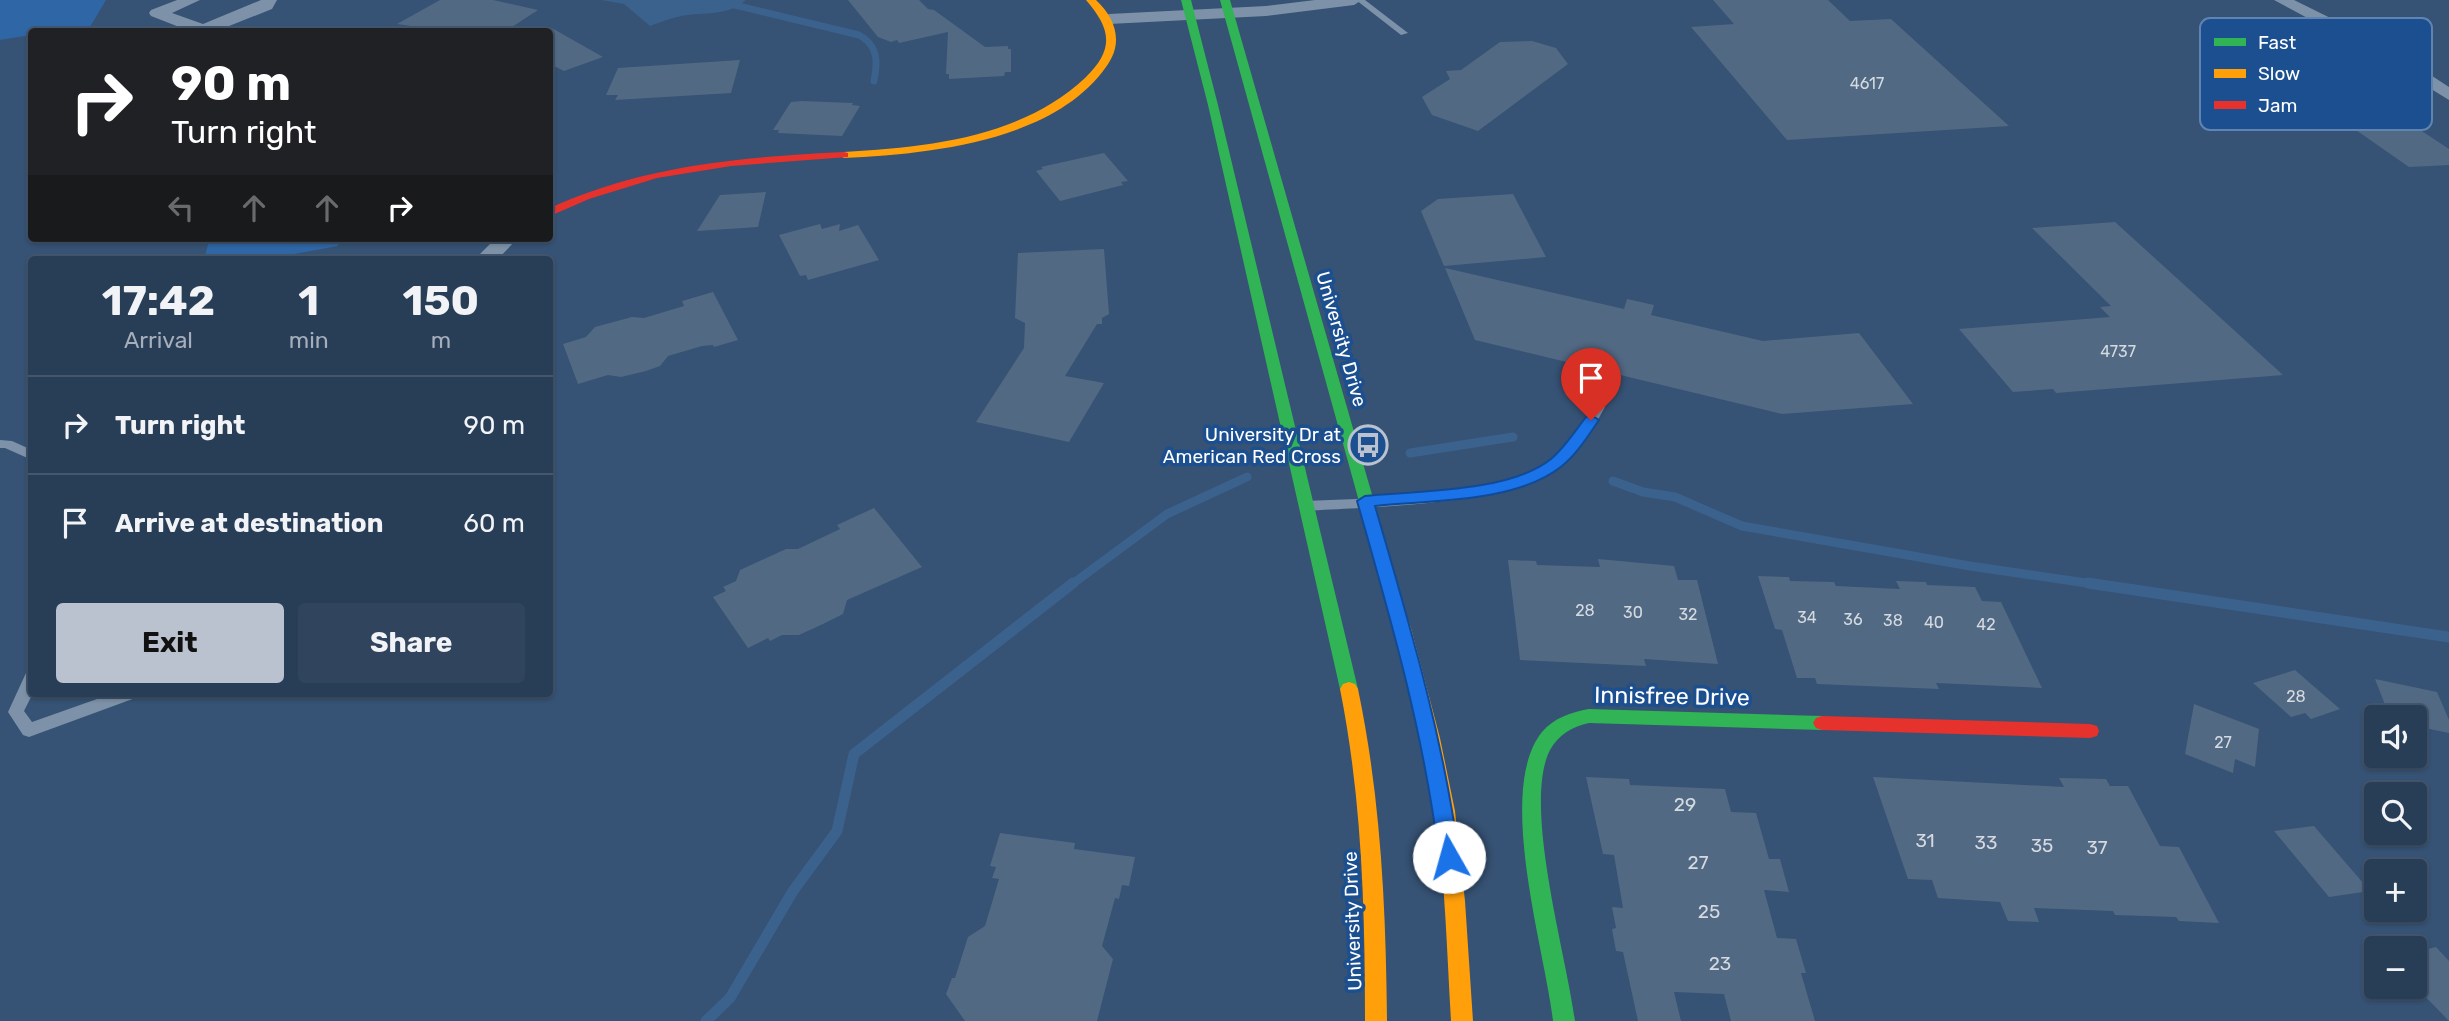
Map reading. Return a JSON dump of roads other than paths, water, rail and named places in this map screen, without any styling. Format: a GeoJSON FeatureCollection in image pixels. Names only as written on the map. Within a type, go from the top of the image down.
{"type":"FeatureCollection","features":[{"type":"Feature","properties":{"kind":"main road"},"geometry":{"type":"LineString","coordinates":[[554,205],[622,183],[699,166],[891,152],[1007,130],[1063,104],[1091,80],[1110,53],[1112,39],[1109,19],[1091,0]]}},
{"type":"Feature","properties":{"kind":"main road","name":"University Drive"},"geometry":{"type":"LineString","coordinates":[[1226,6],[1414,669],[1440,784],[1455,905],[1462,1021]]}},
{"type":"Feature","properties":{"kind":"main road","name":"University Drive"},"geometry":{"type":"LineString","coordinates":[[1188,7],[1350,695],[1367,800],[1376,933],[1376,1021]]}},
{"type":"Feature","properties":{"kind":"main road","name":"Innisfree Drive"},"geometry":{"type":"LineString","coordinates":[[1564,1021],[1534,840],[1530,790],[1536,760],[1547,740],[1566,722],[1589,716],[2090,731]]}},
{"type":"Feature","properties":{"kind":"street"},"geometry":{"type":"LineString","coordinates":[[192,0],[157,13],[198,28]]}},
{"type":"Feature","properties":{"kind":"street"},"geometry":{"type":"LineString","coordinates":[[208,28],[266,6],[269,0]]}},
{"type":"Feature","properties":{"kind":"street"},"geometry":{"type":"LineString","coordinates":[[1109,19],[1188,7],[1306,7],[1354,0]]}},
{"type":"Feature","properties":{"kind":"street"},"geometry":{"type":"LineString","coordinates":[[2282,0],[2318,18]]}},
{"type":"Feature","properties":{"kind":"street"},"geometry":{"type":"LineString","coordinates":[[2432,84],[2449,95]]}},
{"type":"Feature","properties":{"kind":"street"},"geometry":{"type":"LineString","coordinates":[[489,256],[504,242]]}},
{"type":"Feature","properties":{"kind":"lane"},"geometry":{"type":"LineString","coordinates":[[1360,0],[1404,33]]}},
{"type":"Feature","properties":{"kind":"lane"},"geometry":{"type":"LineString","coordinates":[[1306,506],[1489,489],[1536,474],[1555,463],[1571,448],[1599,407]]}},
{"type":"Feature","properties":{"kind":"lane"},"geometry":{"type":"LineString","coordinates":[[0,444],[8,444],[28,454]]}},
{"type":"Feature","properties":{"kind":"lane"},"geometry":{"type":"LineString","coordinates":[[28,686],[16,712],[29,730],[121,697]]}},
{"type":"Feature","properties":{"kind":"waterway"},"geometry":{"type":"LineString","coordinates":[[714,0],[859,35],[870,44],[875,55],[874,81]]}},
{"type":"Feature","properties":{"kind":"waterway"},"geometry":{"type":"LineString","coordinates":[[1410,453],[1513,437]]}},
{"type":"Feature","properties":{"kind":"waterway"},"geometry":{"type":"LineString","coordinates":[[1071,585],[1167,514],[1247,477]]}},
{"type":"Feature","properties":{"kind":"waterway"},"geometry":{"type":"LineString","coordinates":[[1613,481],[1643,492],[1675,497],[1742,526],[1970,566],[2100,585]]}},
{"type":"Feature","properties":{"kind":"waterway"},"geometry":{"type":"LineString","coordinates":[[706,1021],[730,998],[793,891],[837,831],[854,754],[1073,583]]}},
{"type":"Feature","properties":{"kind":"waterway"},"geometry":{"type":"LineString","coordinates":[[2088,583],[2449,637]]}},
{"type":"Feature","properties":{"kind":"place","name":"University Dr at American Red Cross"},"geometry":{"type":"Point","coordinates":[1368,445]}}]}
